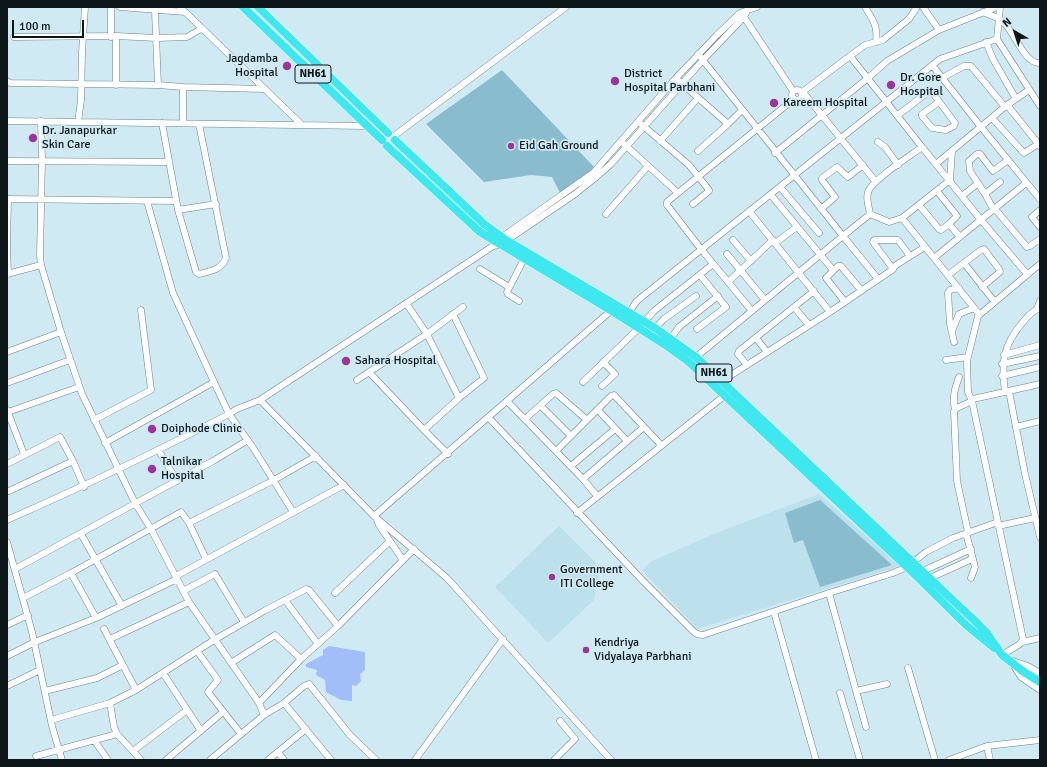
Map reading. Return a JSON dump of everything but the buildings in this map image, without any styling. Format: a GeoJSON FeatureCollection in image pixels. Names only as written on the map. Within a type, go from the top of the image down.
{"type":"FeatureCollection","features":[{"type":"Feature","properties":{"kind":"highway","name":"NH61"},"geometry":{"type":"LineString","coordinates":[[243,7],[480,232],[615,308],[641,325],[689,362],[722,394],[910,564],[923,571],[987,633],[1000,653]]}},
{"type":"Feature","properties":{"kind":"highway","name":"NH61"},"geometry":{"type":"LineString","coordinates":[[258,7],[484,224],[499,242],[524,259],[615,308]]}},
{"type":"Feature","properties":{"kind":"highway"},"geometry":{"type":"LineString","coordinates":[[382,136],[392,136],[393,144],[385,143],[382,136]]}},
{"type":"Feature","properties":{"kind":"highway","name":"NH61"},"geometry":{"type":"LineString","coordinates":[[641,325],[655,328],[696,356],[888,539],[962,622],[1024,672],[1040,682]]}},
{"type":"Feature","properties":{"kind":"highway"},"geometry":{"type":"LineString","coordinates":[[722,394],[724,383]]}},
{"type":"Feature","properties":{"kind":"street"},"geometry":{"type":"LineString","coordinates":[[78,122],[81,100],[85,7]]}},
{"type":"Feature","properties":{"kind":"street"},"geometry":{"type":"LineString","coordinates":[[111,7],[116,85]]}},
{"type":"Feature","properties":{"kind":"street"},"geometry":{"type":"LineString","coordinates":[[120,7],[185,12]]}},
{"type":"Feature","properties":{"kind":"street"},"geometry":{"type":"LineString","coordinates":[[180,7],[302,125]]}},
{"type":"Feature","properties":{"kind":"street"},"geometry":{"type":"LineString","coordinates":[[392,136],[566,7]]}},
{"type":"Feature","properties":{"kind":"street"},"geometry":{"type":"LineString","coordinates":[[7,520],[84,487],[159,451],[237,409],[260,400],[595,178],[627,147],[681,83],[717,35],[747,11],[757,7]]}},
{"type":"Feature","properties":{"kind":"street"},"geometry":{"type":"LineString","coordinates":[[865,7],[876,27],[876,42]]}},
{"type":"Feature","properties":{"kind":"street"},"geometry":{"type":"LineString","coordinates":[[752,311],[701,249],[667,205],[667,202],[794,99],[799,99],[802,93],[850,56],[865,45],[883,40],[909,19],[917,7]]}},
{"type":"Feature","properties":{"kind":"street"},"geometry":{"type":"LineString","coordinates":[[923,7],[939,30]]}},
{"type":"Feature","properties":{"kind":"street"},"geometry":{"type":"LineString","coordinates":[[776,153],[887,61],[939,30],[999,7],[997,39],[1040,106]]}},
{"type":"Feature","properties":{"kind":"street"},"geometry":{"type":"LineString","coordinates":[[155,10],[158,85]]}},
{"type":"Feature","properties":{"kind":"street"},"geometry":{"type":"LineString","coordinates":[[983,12],[999,19],[1009,28],[1027,57],[1033,62],[1040,63]]}},
{"type":"Feature","properties":{"kind":"street"},"geometry":{"type":"LineString","coordinates":[[499,242],[593,174],[676,78],[722,40],[742,15]]}},
{"type":"Feature","properties":{"kind":"street"},"geometry":{"type":"LineString","coordinates":[[742,15],[793,91],[791,95],[794,99]]}},
{"type":"Feature","properties":{"kind":"street"},"geometry":{"type":"LineString","coordinates":[[14,37],[188,37],[201,28]]}},
{"type":"Feature","properties":{"kind":"street"},"geometry":{"type":"LineString","coordinates":[[717,35],[722,40]]}},
{"type":"Feature","properties":{"kind":"street"},"geometry":{"type":"LineString","coordinates":[[627,316],[642,296],[771,195],[932,65],[945,57],[997,39]]}},
{"type":"Feature","properties":{"kind":"street"},"geometry":{"type":"LineString","coordinates":[[986,42],[1016,98]]}},
{"type":"Feature","properties":{"kind":"street"},"geometry":{"type":"LineString","coordinates":[[850,56],[981,220],[1027,274]]}},
{"type":"Feature","properties":{"kind":"street"},"geometry":{"type":"LineString","coordinates":[[700,57],[878,279]]}},
{"type":"Feature","properties":{"kind":"street"},"geometry":{"type":"LineString","coordinates":[[932,65],[1040,199]]}},
{"type":"Feature","properties":{"kind":"street"},"geometry":{"type":"LineString","coordinates":[[942,78],[964,66],[969,66],[1039,145],[1026,153],[1023,153],[992,118]]}},
{"type":"Feature","properties":{"kind":"street"},"geometry":{"type":"LineString","coordinates":[[676,78],[728,124]]}},
{"type":"Feature","properties":{"kind":"street"},"geometry":{"type":"LineString","coordinates":[[7,81],[10,83],[158,85],[265,89]]}},
{"type":"Feature","properties":{"kind":"street"},"geometry":{"type":"LineString","coordinates":[[183,123],[184,87]]}},
{"type":"Feature","properties":{"kind":"street"},"geometry":{"type":"LineString","coordinates":[[793,91],[798,90],[802,93],[822,115],[876,182]]}},
{"type":"Feature","properties":{"kind":"street"},"geometry":{"type":"LineString","coordinates":[[936,164],[1016,98],[1029,90]]}},
{"type":"Feature","properties":{"kind":"street"},"geometry":{"type":"LineString","coordinates":[[898,116],[928,92],[932,92],[955,123],[954,126],[947,130],[932,128],[922,116],[922,114],[939,102]]}},
{"type":"Feature","properties":{"kind":"street"},"geometry":{"type":"LineString","coordinates":[[1034,96],[1040,92]]}},
{"type":"Feature","properties":{"kind":"street"},"geometry":{"type":"LineString","coordinates":[[660,140],[698,98]]}},
{"type":"Feature","properties":{"kind":"street"},"geometry":{"type":"LineString","coordinates":[[698,151],[742,110]]}},
{"type":"Feature","properties":{"kind":"street"},"geometry":{"type":"LineString","coordinates":[[7,121],[367,126],[379,124]]}},
{"type":"Feature","properties":{"kind":"street"},"geometry":{"type":"LineString","coordinates":[[41,121],[41,265],[79,387],[118,470],[177,577],[189,602],[259,703],[264,715]]}},
{"type":"Feature","properties":{"kind":"street"},"geometry":{"type":"LineString","coordinates":[[638,121],[689,165],[699,176],[709,191],[693,204]]}},
{"type":"Feature","properties":{"kind":"street"},"geometry":{"type":"LineString","coordinates":[[162,123],[178,210],[196,272],[199,274],[219,268],[226,258],[199,124]]}},
{"type":"Feature","properties":{"kind":"street"},"geometry":{"type":"LineString","coordinates":[[620,142],[678,193]]}},
{"type":"Feature","properties":{"kind":"street"},"geometry":{"type":"LineString","coordinates":[[878,142],[885,147],[898,165]]}},
{"type":"Feature","properties":{"kind":"street"},"geometry":{"type":"LineString","coordinates":[[870,214],[867,197],[869,190],[876,182],[922,147]]}},
{"type":"Feature","properties":{"kind":"street"},"geometry":{"type":"LineString","coordinates":[[870,214],[889,222],[902,218],[950,180],[952,151]]}},
{"type":"Feature","properties":{"kind":"street"},"geometry":{"type":"LineString","coordinates":[[1008,160],[994,171],[980,154],[977,154],[971,158],[969,164],[970,172],[994,209],[1027,246],[1030,246],[1040,239]]}},
{"type":"Feature","properties":{"kind":"street"},"geometry":{"type":"LineString","coordinates":[[7,161],[42,160],[168,162]]}},
{"type":"Feature","properties":{"kind":"street"},"geometry":{"type":"LineString","coordinates":[[821,209],[835,197],[822,178],[837,167],[846,177],[848,177],[863,165]]}},
{"type":"Feature","properties":{"kind":"street"},"geometry":{"type":"LineString","coordinates":[[606,214],[648,166]]}},
{"type":"Feature","properties":{"kind":"street"},"geometry":{"type":"LineString","coordinates":[[985,194],[1000,182]]}},
{"type":"Feature","properties":{"kind":"street"},"geometry":{"type":"LineString","coordinates":[[934,258],[1026,183]]}},
{"type":"Feature","properties":{"kind":"street"},"geometry":{"type":"LineString","coordinates":[[962,196],[977,184]]}},
{"type":"Feature","properties":{"kind":"street"},"geometry":{"type":"LineString","coordinates":[[780,187],[819,232]]}},
{"type":"Feature","properties":{"kind":"street"},"geometry":{"type":"LineString","coordinates":[[918,205],[941,230],[957,216],[937,191]]}},
{"type":"Feature","properties":{"kind":"street"},"geometry":{"type":"LineString","coordinates":[[771,195],[833,270]]}},
{"type":"Feature","properties":{"kind":"street"},"geometry":{"type":"LineString","coordinates":[[41,265],[8,274],[7,199],[176,201]]}},
{"type":"Feature","properties":{"kind":"street"},"geometry":{"type":"LineString","coordinates":[[147,201],[173,293],[229,414],[248,440],[293,512]]}},
{"type":"Feature","properties":{"kind":"street"},"geometry":{"type":"LineString","coordinates":[[178,210],[216,204]]}},
{"type":"Feature","properties":{"kind":"street"},"geometry":{"type":"LineString","coordinates":[[1040,210],[1032,217],[1040,227]]}},
{"type":"Feature","properties":{"kind":"street"},"geometry":{"type":"LineString","coordinates":[[749,211],[830,312]]}},
{"type":"Feature","properties":{"kind":"street"},"geometry":{"type":"LineString","coordinates":[[696,356],[870,214]]}},
{"type":"Feature","properties":{"kind":"street"},"geometry":{"type":"LineString","coordinates":[[902,218],[979,314]]}},
{"type":"Feature","properties":{"kind":"street"},"geometry":{"type":"LineString","coordinates":[[949,224],[960,237]]}},
{"type":"Feature","properties":{"kind":"street"},"geometry":{"type":"LineString","coordinates":[[728,282],[751,260],[774,242],[797,227]]}},
{"type":"Feature","properties":{"kind":"street"},"geometry":{"type":"LineString","coordinates":[[733,240],[751,260]]}},
{"type":"Feature","properties":{"kind":"street"},"geometry":{"type":"LineString","coordinates":[[893,269],[873,242],[874,240],[898,240],[910,256]]}},
{"type":"Feature","properties":{"kind":"street"},"geometry":{"type":"LineString","coordinates":[[724,383],[747,365],[809,326],[893,269],[896,265],[925,247]]}},
{"type":"Feature","properties":{"kind":"street"},"geometry":{"type":"LineString","coordinates":[[948,275],[984,249],[1000,272],[982,287]]}},
{"type":"Feature","properties":{"kind":"street"},"geometry":{"type":"LineString","coordinates":[[727,254],[765,300]]}},
{"type":"Feature","properties":{"kind":"street"},"geometry":{"type":"LineString","coordinates":[[519,301],[507,293],[524,259]]}},
{"type":"Feature","properties":{"kind":"street"},"geometry":{"type":"LineString","coordinates":[[964,263],[994,302]]}},
{"type":"Feature","properties":{"kind":"street"},"geometry":{"type":"LineString","coordinates":[[583,382],[654,311],[714,264]]}},
{"type":"Feature","properties":{"kind":"street"},"geometry":{"type":"LineString","coordinates":[[1022,642],[1023,640],[972,401],[968,392],[968,357],[979,314],[1040,264]]}},
{"type":"Feature","properties":{"kind":"street"},"geometry":{"type":"LineString","coordinates":[[845,302],[826,278],[826,276],[838,266],[841,266],[861,290]]}},
{"type":"Feature","properties":{"kind":"street"},"geometry":{"type":"LineString","coordinates":[[480,269],[510,287]]}},
{"type":"Feature","properties":{"kind":"street"},"geometry":{"type":"LineString","coordinates":[[697,329],[726,308],[700,274]]}},
{"type":"Feature","properties":{"kind":"street"},"geometry":{"type":"LineString","coordinates":[[954,342],[948,293],[950,290],[959,288]]}},
{"type":"Feature","properties":{"kind":"street"},"geometry":{"type":"LineString","coordinates":[[747,365],[738,352],[814,291]]}},
{"type":"Feature","properties":{"kind":"street"},"geometry":{"type":"LineString","coordinates":[[655,328],[664,319],[696,296]]}},
{"type":"Feature","properties":{"kind":"street"},"geometry":{"type":"LineString","coordinates":[[671,338],[679,327],[718,296]]}},
{"type":"Feature","properties":{"kind":"street"},"geometry":{"type":"LineString","coordinates":[[1040,301],[1039,309],[1028,316],[1019,326],[1009,342],[1002,364],[1002,376],[1016,427],[1040,537]]}},
{"type":"Feature","properties":{"kind":"street"},"geometry":{"type":"LineString","coordinates":[[406,303],[427,334],[459,398]]}},
{"type":"Feature","properties":{"kind":"street"},"geometry":{"type":"LineString","coordinates":[[357,380],[427,334],[463,307]]}},
{"type":"Feature","properties":{"kind":"street"},"geometry":{"type":"LineString","coordinates":[[794,307],[809,326]]}},
{"type":"Feature","properties":{"kind":"street"},"geometry":{"type":"LineString","coordinates":[[375,517],[615,308]]}},
{"type":"Feature","properties":{"kind":"street"},"geometry":{"type":"LineString","coordinates":[[952,331],[959,314],[974,308]]}},
{"type":"Feature","properties":{"kind":"street"},"geometry":{"type":"LineString","coordinates":[[94,420],[150,391],[141,310]]}},
{"type":"Feature","properties":{"kind":"street"},"geometry":{"type":"LineString","coordinates":[[424,430],[459,398],[484,378],[452,314]]}},
{"type":"Feature","properties":{"kind":"street"},"geometry":{"type":"LineString","coordinates":[[7,351],[61,332]]}},
{"type":"Feature","properties":{"kind":"street"},"geometry":{"type":"LineString","coordinates":[[756,338],[767,352]]}},
{"type":"Feature","properties":{"kind":"street"},"geometry":{"type":"LineString","coordinates":[[1004,355],[1040,345]]}},
{"type":"Feature","properties":{"kind":"street"},"geometry":{"type":"LineString","coordinates":[[1002,364],[1040,356]]}},
{"type":"Feature","properties":{"kind":"street"},"geometry":{"type":"LineString","coordinates":[[946,360],[968,357]]}},
{"type":"Feature","properties":{"kind":"street"},"geometry":{"type":"LineString","coordinates":[[7,383],[70,360]]}},
{"type":"Feature","properties":{"kind":"street"},"geometry":{"type":"LineString","coordinates":[[602,386],[615,374],[603,362]]}},
{"type":"Feature","properties":{"kind":"street"},"geometry":{"type":"LineString","coordinates":[[1002,376],[1040,367]]}},
{"type":"Feature","properties":{"kind":"street"},"geometry":{"type":"LineString","coordinates":[[369,372],[448,454]]}},
{"type":"Feature","properties":{"kind":"street"},"geometry":{"type":"LineString","coordinates":[[959,377],[954,390],[953,400],[955,410],[957,481],[975,568],[971,578]]}},
{"type":"Feature","properties":{"kind":"street"},"geometry":{"type":"LineString","coordinates":[[105,443],[214,382]]}},
{"type":"Feature","properties":{"kind":"street"},"geometry":{"type":"LineString","coordinates":[[955,410],[973,399],[1040,384]]}},
{"type":"Feature","properties":{"kind":"street"},"geometry":{"type":"LineString","coordinates":[[24,454],[7,411],[79,387]]}},
{"type":"Feature","properties":{"kind":"street"},"geometry":{"type":"LineString","coordinates":[[526,419],[553,394],[557,393],[587,420]]}},
{"type":"Feature","properties":{"kind":"street"},"geometry":{"type":"LineString","coordinates":[[577,512],[722,394]]}},
{"type":"Feature","properties":{"kind":"street"},"geometry":{"type":"LineString","coordinates":[[556,451],[611,396],[615,396],[661,445]]}},
{"type":"Feature","properties":{"kind":"street"},"geometry":{"type":"LineString","coordinates":[[260,400],[375,517],[447,578],[611,760]]}},
{"type":"Feature","properties":{"kind":"street"},"geometry":{"type":"LineString","coordinates":[[508,402],[571,466],[597,496]]}},
{"type":"Feature","properties":{"kind":"street"},"geometry":{"type":"LineString","coordinates":[[540,406],[571,436]]}},
{"type":"Feature","properties":{"kind":"street"},"geometry":{"type":"LineString","coordinates":[[598,410],[627,441]]}},
{"type":"Feature","properties":{"kind":"street"},"geometry":{"type":"LineString","coordinates":[[489,418],[648,587],[697,634],[703,635],[893,573],[910,564],[926,552],[967,533],[998,524],[1035,518]]}},
{"type":"Feature","properties":{"kind":"street"},"geometry":{"type":"LineString","coordinates":[[1016,427],[1040,421]]}},
{"type":"Feature","properties":{"kind":"street"},"geometry":{"type":"LineString","coordinates":[[583,479],[644,427]]}},
{"type":"Feature","properties":{"kind":"street"},"geometry":{"type":"LineString","coordinates":[[571,466],[616,429]]}},
{"type":"Feature","properties":{"kind":"street"},"geometry":{"type":"LineString","coordinates":[[7,464],[60,437],[73,461],[84,487]]}},
{"type":"Feature","properties":{"kind":"street"},"geometry":{"type":"LineString","coordinates":[[15,569],[177,481],[248,440]]}},
{"type":"Feature","properties":{"kind":"street"},"geometry":{"type":"LineString","coordinates":[[159,451],[177,481]]}},
{"type":"Feature","properties":{"kind":"street"},"geometry":{"type":"LineString","coordinates":[[189,523],[274,480],[316,456]]}},
{"type":"Feature","properties":{"kind":"street"},"geometry":{"type":"LineString","coordinates":[[9,491],[73,461]]}},
{"type":"Feature","properties":{"kind":"street"},"geometry":{"type":"LineString","coordinates":[[7,656],[35,642],[122,606],[344,485]]}},
{"type":"Feature","properties":{"kind":"street"},"geometry":{"type":"LineString","coordinates":[[23,598],[181,512],[189,523],[206,559]]}},
{"type":"Feature","properties":{"kind":"street"},"geometry":{"type":"LineString","coordinates":[[375,517],[389,542],[403,560]]}},
{"type":"Feature","properties":{"kind":"street"},"geometry":{"type":"LineString","coordinates":[[81,534],[122,606]]}},
{"type":"Feature","properties":{"kind":"street"},"geometry":{"type":"LineString","coordinates":[[7,542],[35,642],[51,720],[62,760]]}},
{"type":"Feature","properties":{"kind":"street"},"geometry":{"type":"LineString","coordinates":[[335,593],[389,542]]}},
{"type":"Feature","properties":{"kind":"street"},"geometry":{"type":"LineString","coordinates":[[923,571],[971,549]]}},
{"type":"Feature","properties":{"kind":"street"},"geometry":{"type":"LineString","coordinates":[[259,703],[301,659],[338,626],[414,550]]}},
{"type":"Feature","properties":{"kind":"street"},"geometry":{"type":"LineString","coordinates":[[930,578],[972,559]]}},
{"type":"Feature","properties":{"kind":"street"},"geometry":{"type":"LineString","coordinates":[[71,573],[96,618]]}},
{"type":"Feature","properties":{"kind":"street"},"geometry":{"type":"LineString","coordinates":[[183,591],[215,574],[244,622]]}},
{"type":"Feature","properties":{"kind":"street"},"geometry":{"type":"LineString","coordinates":[[51,720],[110,703],[136,690],[244,622],[308,589],[338,626]]}},
{"type":"Feature","properties":{"kind":"street"},"geometry":{"type":"LineString","coordinates":[[828,593],[866,727]]}},
{"type":"Feature","properties":{"kind":"street"},"geometry":{"type":"LineString","coordinates":[[285,600],[318,644]]}},
{"type":"Feature","properties":{"kind":"street"},"geometry":{"type":"LineString","coordinates":[[110,639],[189,602]]}},
{"type":"Feature","properties":{"kind":"street"},"geometry":{"type":"LineString","coordinates":[[774,612],[816,760]]}},
{"type":"Feature","properties":{"kind":"street"},"geometry":{"type":"LineString","coordinates":[[7,625],[28,615]]}},
{"type":"Feature","properties":{"kind":"street"},"geometry":{"type":"LineString","coordinates":[[104,629],[136,690]]}},
{"type":"Feature","properties":{"kind":"street"},"geometry":{"type":"LineString","coordinates":[[231,664],[275,635],[301,659]]}},
{"type":"Feature","properties":{"kind":"street"},"geometry":{"type":"LineString","coordinates":[[1000,653],[1022,642],[1040,638]]}},
{"type":"Feature","properties":{"kind":"street"},"geometry":{"type":"LineString","coordinates":[[415,760],[503,639]]}},
{"type":"Feature","properties":{"kind":"street"},"geometry":{"type":"LineString","coordinates":[[197,651],[217,679],[217,682],[208,691],[241,734]]}},
{"type":"Feature","properties":{"kind":"street"},"geometry":{"type":"LineString","coordinates":[[1009,660],[1028,666],[1040,673]]}},
{"type":"Feature","properties":{"kind":"street"},"geometry":{"type":"LineString","coordinates":[[1009,660],[1021,677],[1040,690]]}},
{"type":"Feature","properties":{"kind":"street"},"geometry":{"type":"LineString","coordinates":[[45,691],[97,678],[123,665]]}},
{"type":"Feature","properties":{"kind":"street"},"geometry":{"type":"LineString","coordinates":[[908,668],[935,760]]}},
{"type":"Feature","properties":{"kind":"street"},"geometry":{"type":"LineString","coordinates":[[7,686],[40,670]]}},
{"type":"Feature","properties":{"kind":"street"},"geometry":{"type":"LineString","coordinates":[[163,673],[201,730]]}},
{"type":"Feature","properties":{"kind":"street"},"geometry":{"type":"LineString","coordinates":[[210,760],[264,715],[284,703],[304,686],[310,684],[350,735],[376,760]]}},
{"type":"Feature","properties":{"kind":"street"},"geometry":{"type":"LineString","coordinates":[[856,691],[887,684]]}},
{"type":"Feature","properties":{"kind":"street"},"geometry":{"type":"LineString","coordinates":[[840,693],[860,760]]}},
{"type":"Feature","properties":{"kind":"street"},"geometry":{"type":"LineString","coordinates":[[110,703],[114,727],[117,734],[141,760]]}},
{"type":"Feature","properties":{"kind":"street"},"geometry":{"type":"LineString","coordinates":[[284,703],[331,760]]}},
{"type":"Feature","properties":{"kind":"street"},"geometry":{"type":"LineString","coordinates":[[133,751],[187,710]]}},
{"type":"Feature","properties":{"kind":"street"},"geometry":{"type":"LineString","coordinates":[[166,760],[223,712]]}},
{"type":"Feature","properties":{"kind":"street"},"geometry":{"type":"LineString","coordinates":[[554,760],[574,740],[560,721]]}},
{"type":"Feature","properties":{"kind":"street"},"geometry":{"type":"LineString","coordinates":[[569,732],[578,724]]}},
{"type":"Feature","properties":{"kind":"street"},"geometry":{"type":"LineString","coordinates":[[268,760],[306,729]]}},
{"type":"Feature","properties":{"kind":"street"},"geometry":{"type":"LineString","coordinates":[[36,756],[117,734]]}},
{"type":"Feature","properties":{"kind":"street"},"geometry":{"type":"LineString","coordinates":[[94,740],[107,759]]}},
{"type":"Feature","properties":{"kind":"street"},"geometry":{"type":"LineString","coordinates":[[950,760],[988,746],[1040,740]]}},
{"type":"Feature","properties":{"kind":"street"},"geometry":{"type":"LineString","coordinates":[[988,746],[990,760]]}},
{"type":"Feature","properties":{"kind":"street"},"geometry":{"type":"LineString","coordinates":[[278,752],[284,760]]}},
{"type":"Feature","properties":{"kind":"shaded area","name":"Eid Gah Ground"},"geometry":{"type":"Polygon","coordinates":[[[502,70],[595,168],[561,195],[552,177],[531,175],[484,182],[426,124],[502,70]]]}},
{"type":"Feature","properties":{"kind":"shaded area"},"geometry":{"type":"Polygon","coordinates":[[[819,494],[901,566],[697,629],[642,570],[652,561],[716,533],[819,494]]]}},
{"type":"Feature","properties":{"kind":"shaded area"},"geometry":{"type":"Polygon","coordinates":[[[820,500],[892,565],[820,587],[803,540],[794,543],[785,513],[820,500]]]}},
{"type":"Feature","properties":{"kind":"shaded area","name":"Government ITI College"},"geometry":{"type":"Polygon","coordinates":[[[559,526],[600,567],[594,600],[548,643],[495,587],[559,526]]]}},
{"type":"Feature","properties":{"kind":"water"},"geometry":{"type":"Polygon","coordinates":[[[329,646],[365,652],[365,670],[360,674],[361,681],[356,686],[352,685],[352,701],[341,700],[326,692],[325,680],[316,675],[317,670],[306,667],[306,664],[323,655],[323,650],[329,646]]]}},
{"type":"Feature","properties":{"kind":"place","name":"Jagdamba Hospital"},"geometry":{"type":"Point","coordinates":[287,66]}},
{"type":"Feature","properties":{"kind":"place","name":"District Hospital Parbhani"},"geometry":{"type":"Point","coordinates":[615,81]}},
{"type":"Feature","properties":{"kind":"place","name":"Dr. Gore Hospital"},"geometry":{"type":"Point","coordinates":[891,85]}},
{"type":"Feature","properties":{"kind":"place","name":"Kareem Hospital"},"geometry":{"type":"Point","coordinates":[774,103]}},
{"type":"Feature","properties":{"kind":"place","name":"Dr. Janapurkar Skin Care"},"geometry":{"type":"Point","coordinates":[33,138]}},
{"type":"Feature","properties":{"kind":"place","name":"Eid Gah Ground"},"geometry":{"type":"Point","coordinates":[511,146]}},
{"type":"Feature","properties":{"kind":"place","name":"Sahara Hospital"},"geometry":{"type":"Point","coordinates":[346,361]}},
{"type":"Feature","properties":{"kind":"place","name":"Doiphode Clinic"},"geometry":{"type":"Point","coordinates":[152,429]}},
{"type":"Feature","properties":{"kind":"place","name":"Talnikar Hospital"},"geometry":{"type":"Point","coordinates":[152,469]}},
{"type":"Feature","properties":{"kind":"place","name":"Government ITI College"},"geometry":{"type":"Point","coordinates":[552,577]}},
{"type":"Feature","properties":{"kind":"place","name":"Kendriya Vidyalaya Parbhani"},"geometry":{"type":"Point","coordinates":[586,650]}}]}
